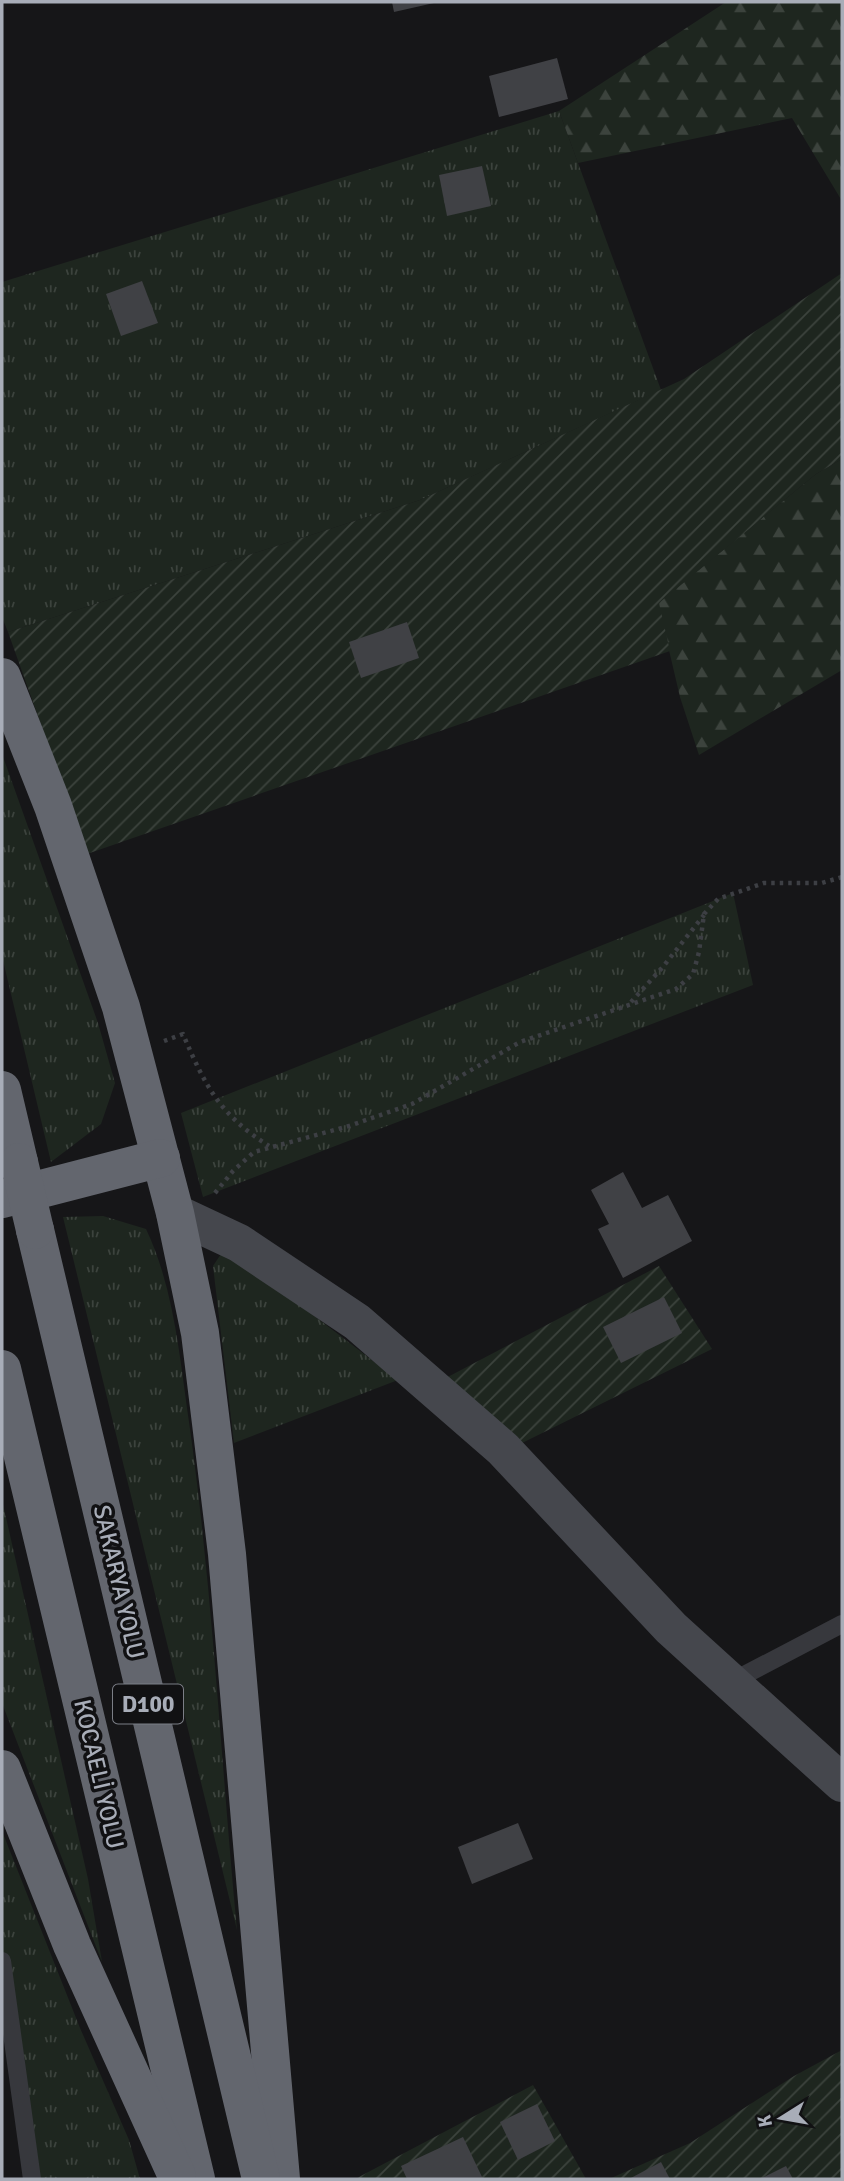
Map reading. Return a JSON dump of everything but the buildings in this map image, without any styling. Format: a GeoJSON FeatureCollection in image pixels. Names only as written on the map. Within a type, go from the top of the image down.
{"type":"FeatureCollection","features":[{"type":"Feature","properties":{"kind":"highway"},"geometry":{"type":"LineString","coordinates":[[2,677],[53,806],[121,1007],[161,1158],[184,1217],[226,1541],[281,2179]]}},
{"type":"Feature","properties":{"kind":"highway","name":"SAKARYA YOLU"},"geometry":{"type":"LineString","coordinates":[[2,1090],[261,2179]]}},
{"type":"Feature","properties":{"kind":"highway"},"geometry":{"type":"LineString","coordinates":[[2,1199],[161,1158]]}},
{"type":"Feature","properties":{"kind":"highway","name":"KOCAELİ YOLU"},"geometry":{"type":"LineString","coordinates":[[2,1369],[196,2179]]}},
{"type":"Feature","properties":{"kind":"highway"},"geometry":{"type":"LineString","coordinates":[[2,1769],[72,1945],[178,2179]]}},
{"type":"Feature","properties":{"kind":"street"},"geometry":{"type":"LineString","coordinates":[[184,1217],[239,1243],[357,1322],[503,1449],[671,1628],[842,1783]]}},
{"type":"Feature","properties":{"kind":"lane"},"geometry":{"type":"LineString","coordinates":[[731,1682],[842,1624]]}},
{"type":"Feature","properties":{"kind":"lane"},"geometry":{"type":"LineString","coordinates":[[2,1961],[32,2179]]}},
{"type":"Feature","properties":{"kind":"path"},"geometry":{"type":"LineString","coordinates":[[630,1004],[718,899],[764,883],[822,883],[842,877]]}},
{"type":"Feature","properties":{"kind":"path"},"geometry":{"type":"LineString","coordinates":[[184,1217],[254,1152],[349,1126],[412,1104],[520,1042],[676,989],[693,974],[704,914]]}},
{"type":"Feature","properties":{"kind":"path"},"geometry":{"type":"LineString","coordinates":[[133,1052],[183,1034],[202,1078],[225,1112],[245,1131],[270,1147]]}},
{"type":"Feature","properties":{"kind":"green space"},"geometry":{"type":"Polygon","coordinates":[[[726,2],[842,2],[842,201],[792,118],[578,163],[559,111],[726,2]]]}},
{"type":"Feature","properties":{"kind":"green space"},"geometry":{"type":"Polygon","coordinates":[[[559,111],[661,390],[420,500],[8,632],[2,617],[2,282],[559,111]]]}},
{"type":"Feature","properties":{"kind":"green space"},"geometry":{"type":"Polygon","coordinates":[[[842,273],[842,459],[816,474],[659,603],[670,651],[87,854],[8,632],[420,500],[684,379],[842,273]]]}},
{"type":"Feature","properties":{"kind":"green space"},"geometry":{"type":"Polygon","coordinates":[[[842,459],[842,670],[699,755],[680,697],[658,603],[816,474],[842,459]]]}},
{"type":"Feature","properties":{"kind":"green space"},"geometry":{"type":"Polygon","coordinates":[[[2,754],[98,1023],[115,1083],[101,1124],[51,1162],[2,956],[2,754]]]}},
{"type":"Feature","properties":{"kind":"green space"},"geometry":{"type":"Polygon","coordinates":[[[733,893],[753,985],[203,1197],[181,1113],[733,893]]]}},
{"type":"Feature","properties":{"kind":"green space"},"geometry":{"type":"Polygon","coordinates":[[[103,1216],[146,1229],[164,1277],[175,1327],[205,1554],[237,1930],[63,1217],[103,1216]]]}},
{"type":"Feature","properties":{"kind":"green space"},"geometry":{"type":"Polygon","coordinates":[[[221,1254],[240,1259],[398,1380],[234,1443],[213,1266],[221,1254]]]}},
{"type":"Feature","properties":{"kind":"green space"},"geometry":{"type":"Polygon","coordinates":[[[659,1266],[712,1349],[516,1446],[442,1380],[659,1266]]]}},
{"type":"Feature","properties":{"kind":"green space"},"geometry":{"type":"Polygon","coordinates":[[[2,1500],[88,1879],[102,1962],[2,1703],[2,1500]]]}},
{"type":"Feature","properties":{"kind":"green space"},"geometry":{"type":"Polygon","coordinates":[[[2,1831],[80,2028],[129,2140],[140,2179],[32,2179],[2,1961],[2,1831]]]}},
{"type":"Feature","properties":{"kind":"green space"},"geometry":{"type":"Polygon","coordinates":[[[842,2050],[842,2179],[609,2179],[690,2143],[794,2076],[842,2050]]]}},
{"type":"Feature","properties":{"kind":"green space"},"geometry":{"type":"Polygon","coordinates":[[[533,2085],[586,2179],[355,2179],[533,2085]]]}}]}
